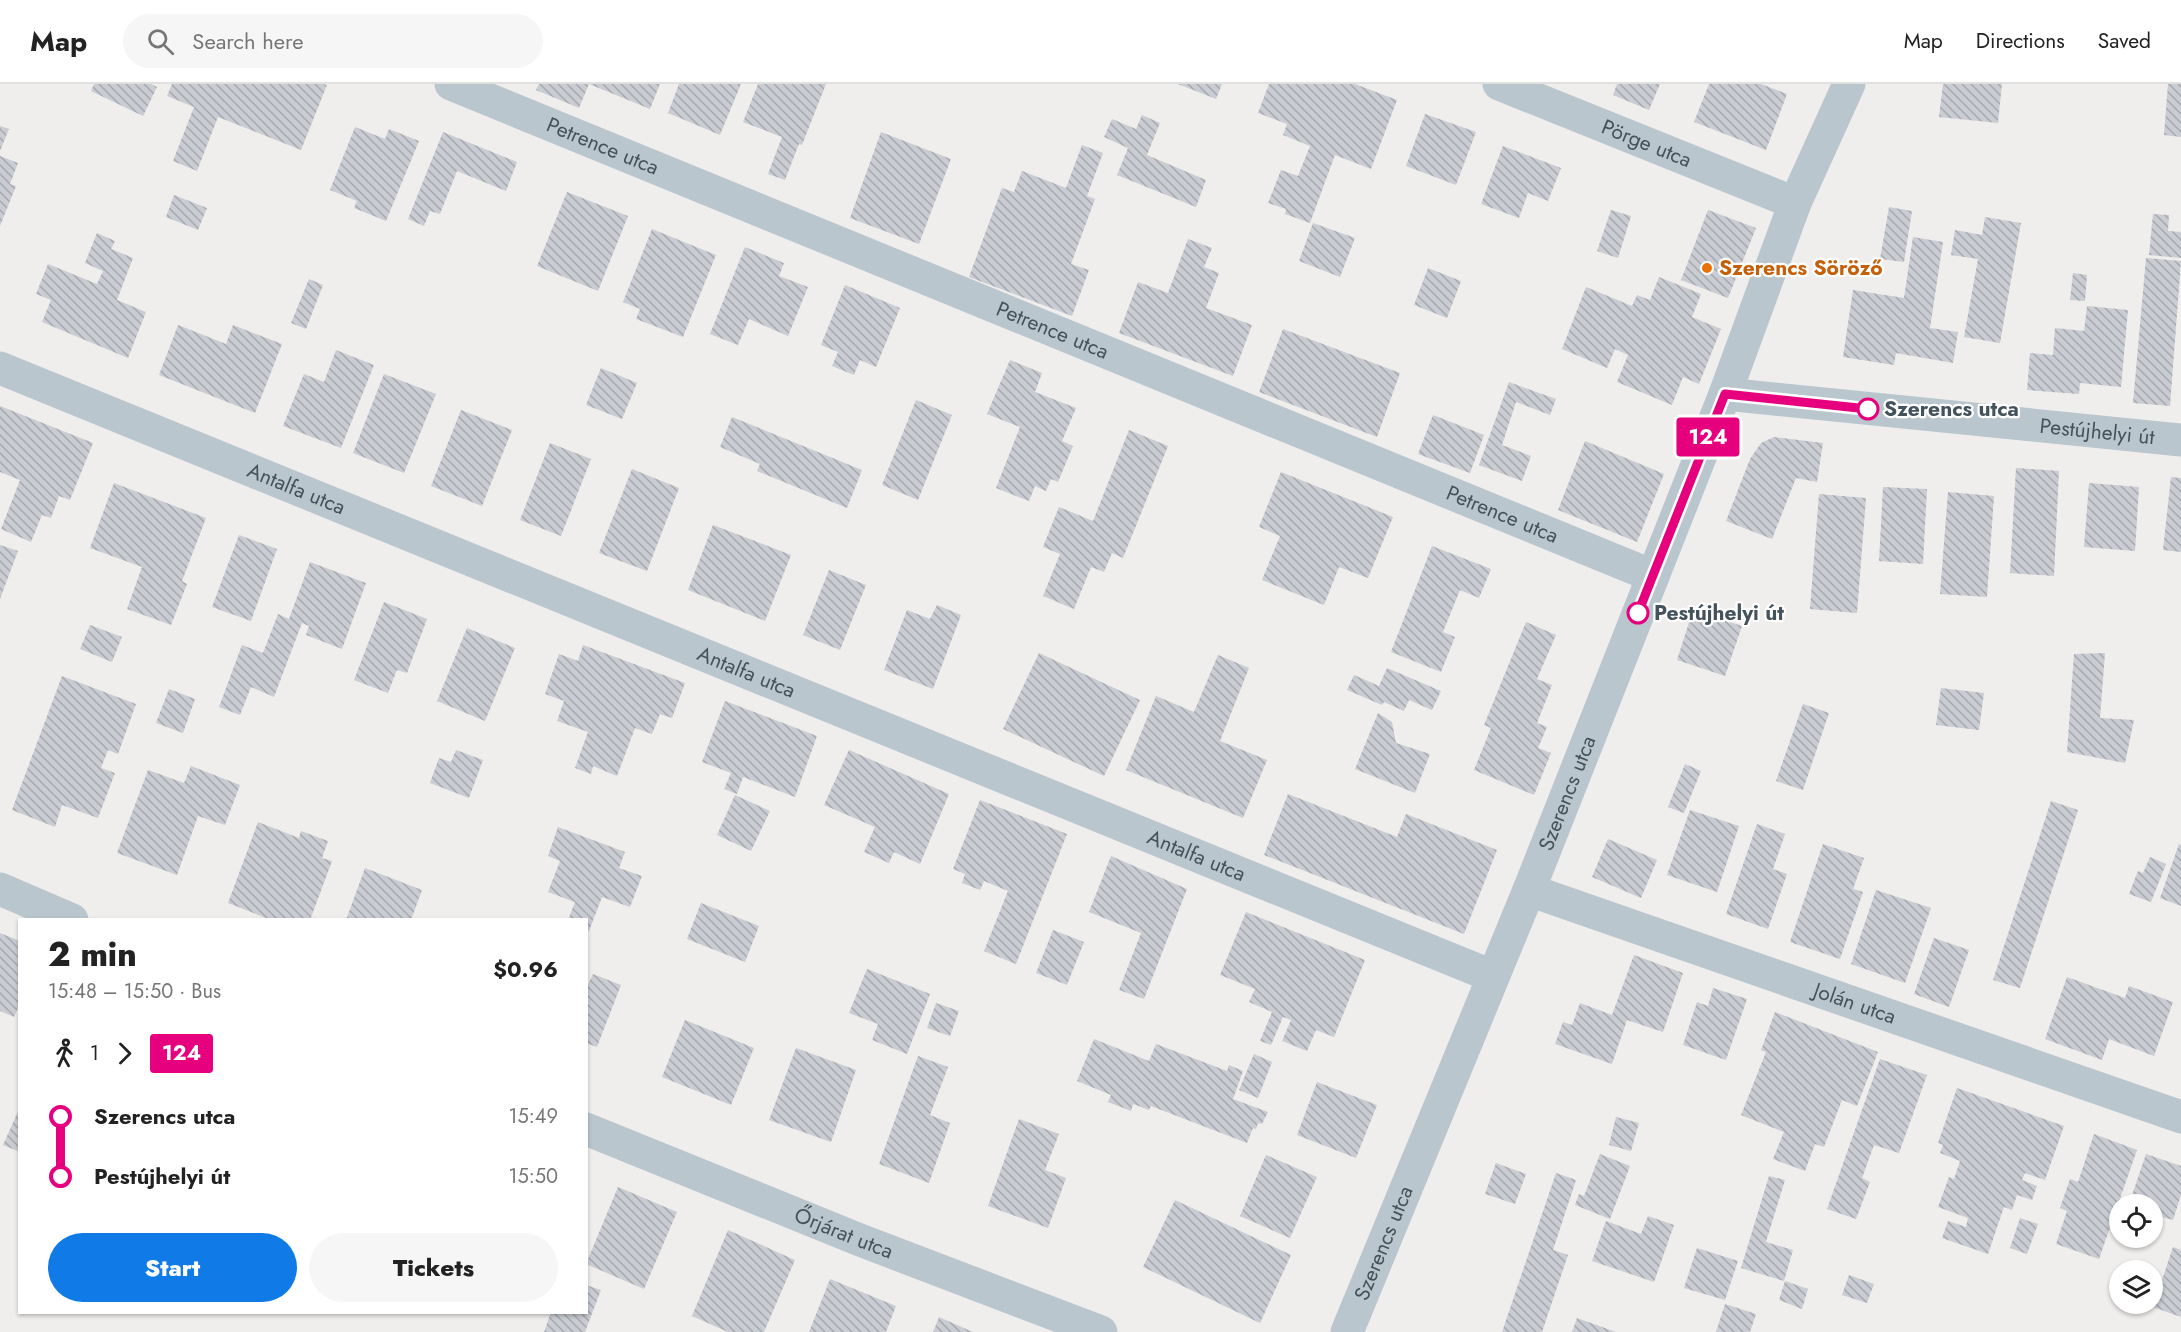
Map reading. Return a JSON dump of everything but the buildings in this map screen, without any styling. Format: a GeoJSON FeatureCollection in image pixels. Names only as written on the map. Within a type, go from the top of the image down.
{"type":"FeatureCollection","features":[{"type":"Feature","properties":{"kind":"street","name":"Petrence utca"},"geometry":{"type":"LineString","coordinates":[[451,84],[1653,576]]}},
{"type":"Feature","properties":{"kind":"street","name":"Pörge utca"},"geometry":{"type":"LineString","coordinates":[[1499,84],[1795,203]]}},
{"type":"Feature","properties":{"kind":"street","name":"Szerencs utca"},"geometry":{"type":"LineString","coordinates":[[1347,1332],[1529,890],[1725,394],[1795,203],[1849,84]]}},
{"type":"Feature","properties":{"kind":"street","name":"Antalfa utca"},"geometry":{"type":"LineString","coordinates":[[0,368],[1492,976]]}},
{"type":"Feature","properties":{"kind":"street","name":"Pestújhelyi út"},"geometry":{"type":"LineString","coordinates":[[1725,394],[2181,440]]}},
{"type":"Feature","properties":{"kind":"street"},"geometry":{"type":"LineString","coordinates":[[0,889],[67,918]]}},
{"type":"Feature","properties":{"kind":"street","name":"Jolán utca"},"geometry":{"type":"LineString","coordinates":[[1529,890],[2181,1118]]}},
{"type":"Feature","properties":{"kind":"street","name":"Őrjárat utca"},"geometry":{"type":"LineString","coordinates":[[588,1130],[860,1240],[1101,1332]]}},
{"type":"Feature","properties":{"kind":"bus line","name":"124"},"geometry":{"type":"LineString","coordinates":[[1638,613],[1725,394],[1868,409]]}},
{"type":"Feature","properties":{"kind":"place","name":"Szerencs Söröző"},"geometry":{"type":"Point","coordinates":[1707,268]}},
{"type":"Feature","properties":{"kind":"place","name":"Szerencs utca"},"geometry":{"type":"Point","coordinates":[1868,409]}},
{"type":"Feature","properties":{"kind":"place","name":"Pestújhelyi út"},"geometry":{"type":"Point","coordinates":[1638,613]}}]}
